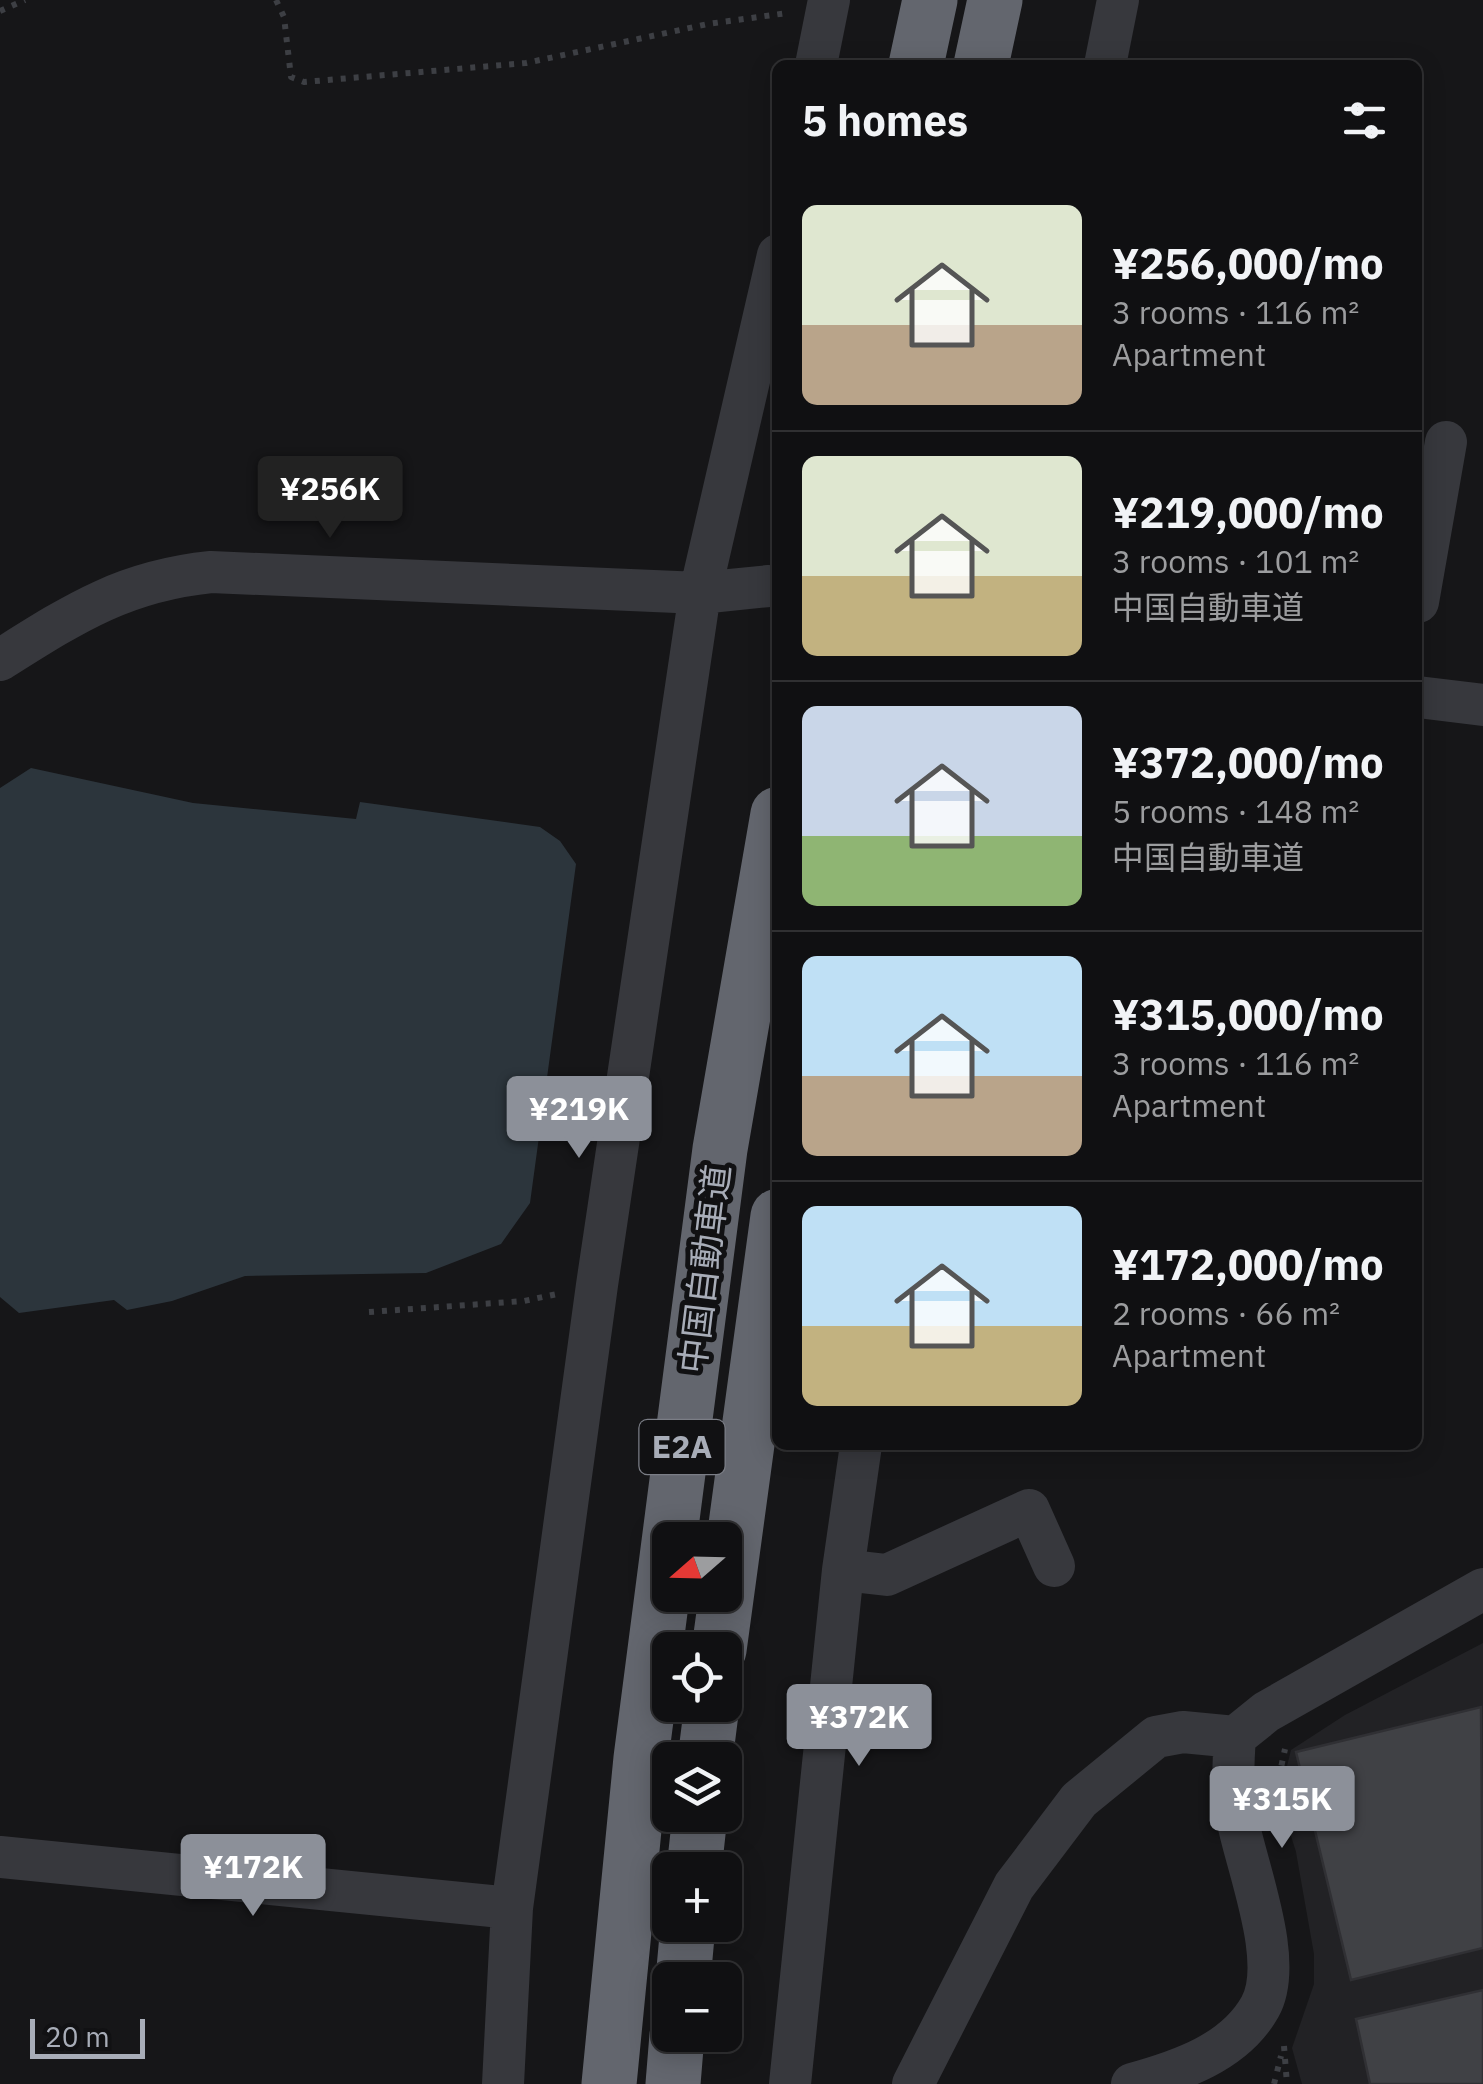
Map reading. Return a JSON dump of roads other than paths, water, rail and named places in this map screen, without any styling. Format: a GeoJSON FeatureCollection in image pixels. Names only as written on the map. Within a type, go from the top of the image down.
{"type":"FeatureCollection","features":[{"type":"Feature","properties":{"kind":"highway"},"geometry":{"type":"LineString","coordinates":[[917,60],[930,0]]}},
{"type":"Feature","properties":{"kind":"highway"},"geometry":{"type":"LineString","coordinates":[[982,60],[995,0]]}},
{"type":"Feature","properties":{"kind":"highway","name":"中国自動車道"},"geometry":{"type":"LineString","coordinates":[[609,2084],[641,1758],[720,1149],[772,849]]}},
{"type":"Feature","properties":{"kind":"highway","name":"中国自動車道"},"geometry":{"type":"LineString","coordinates":[[721,1632],[772,1260]]}},
{"type":"Feature","properties":{"kind":"highway"},"geometry":{"type":"LineString","coordinates":[[672,2084],[676,2052]]}},
{"type":"Feature","properties":{"kind":"street"},"geometry":{"type":"LineString","coordinates":[[1106,60],[1118,0]]}},
{"type":"Feature","properties":{"kind":"street"},"geometry":{"type":"LineString","coordinates":[[817,60],[828,4]]}},
{"type":"Feature","properties":{"kind":"street"},"geometry":{"type":"LineString","coordinates":[[503,2084],[512,1908],[597,1286],[700,594],[772,281]]}},
{"type":"Feature","properties":{"kind":"street"},"geometry":{"type":"LineString","coordinates":[[1422,581],[1449,442]]}},
{"type":"Feature","properties":{"kind":"street"},"geometry":{"type":"LineString","coordinates":[[0,660],[100,599],[159,577],[194,574],[700,594],[769,586]]}},
{"type":"Feature","properties":{"kind":"street"},"geometry":{"type":"LineString","coordinates":[[1422,696],[1483,704]]}},
{"type":"Feature","properties":{"kind":"street"},"geometry":{"type":"LineString","coordinates":[[790,2084],[842,1570],[860,1450]]}},
{"type":"Feature","properties":{"kind":"street"},"geometry":{"type":"LineString","coordinates":[[842,1570],[887,1575],[1029,1510],[1054,1566]]}},
{"type":"Feature","properties":{"kind":"street"},"geometry":{"type":"LineString","coordinates":[[913,2084],[1014,1886],[1079,1800],[1156,1738],[1184,1732],[1235,1737],[1266,1712],[1483,1589]]}},
{"type":"Feature","properties":{"kind":"street"},"geometry":{"type":"LineString","coordinates":[[1132,2084],[1185,2070],[1227,2043],[1260,2006],[1268,1970],[1236,1813],[1235,1737]]}},
{"type":"Feature","properties":{"kind":"street"},"geometry":{"type":"LineString","coordinates":[[0,1857],[512,1908]]}}]}
